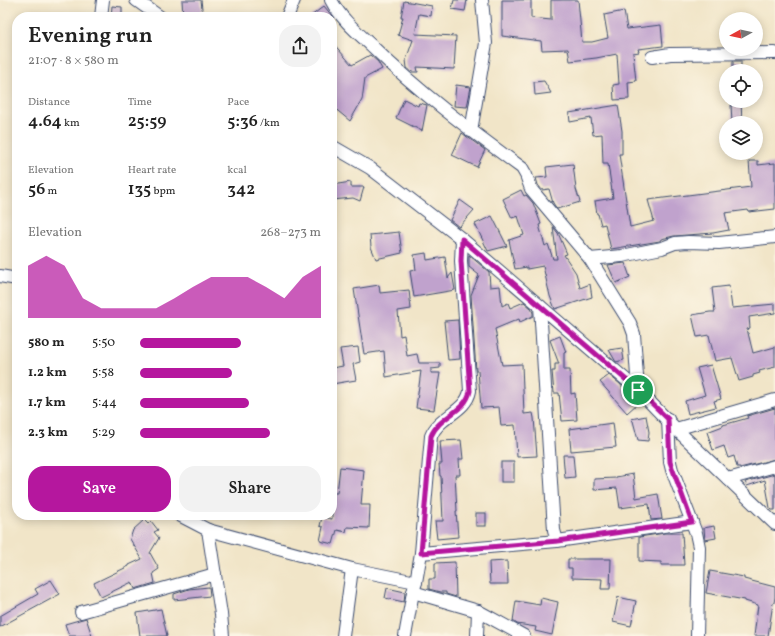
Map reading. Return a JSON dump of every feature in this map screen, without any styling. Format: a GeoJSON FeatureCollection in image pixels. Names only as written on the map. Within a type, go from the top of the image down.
{"type":"FeatureCollection","features":[{"type":"Feature","properties":{"kind":"street"},"geometry":{"type":"LineString","coordinates":[[102,12],[103,0]]}},
{"type":"Feature","properties":{"kind":"street"},"geometry":{"type":"LineString","coordinates":[[136,0],[153,12]]}},
{"type":"Feature","properties":{"kind":"street"},"geometry":{"type":"LineString","coordinates":[[288,12],[294,0]]}},
{"type":"Feature","properties":{"kind":"street"},"geometry":{"type":"LineString","coordinates":[[331,0],[346,21],[400,74],[471,131],[522,168],[531,189],[590,259],[630,323],[634,334],[638,390]]}},
{"type":"Feature","properties":{"kind":"street"},"geometry":{"type":"LineString","coordinates":[[471,131],[486,43],[482,0]]}},
{"type":"Feature","properties":{"kind":"street"},"geometry":{"type":"LineString","coordinates":[[652,57],[670,54],[775,53]]}},
{"type":"Feature","properties":{"kind":"street"},"geometry":{"type":"LineString","coordinates":[[337,149],[370,168],[462,239],[638,390],[668,419],[676,429],[775,524]]}},
{"type":"Feature","properties":{"kind":"street"},"geometry":{"type":"LineString","coordinates":[[590,259],[622,256],[662,248],[675,243],[718,243],[775,237]]}},
{"type":"Feature","properties":{"kind":"street"},"geometry":{"type":"LineString","coordinates":[[405,636],[421,553],[431,436],[434,428],[465,404],[469,398],[470,391],[461,261],[462,239]]}},
{"type":"Feature","properties":{"kind":"street"},"geometry":{"type":"LineString","coordinates":[[0,276],[12,278]]}},
{"type":"Feature","properties":{"kind":"street"},"geometry":{"type":"LineString","coordinates":[[540,306],[554,530],[558,541]]}},
{"type":"Feature","properties":{"kind":"street"},"geometry":{"type":"LineString","coordinates":[[676,429],[775,400]]}},
{"type":"Feature","properties":{"kind":"street"},"geometry":{"type":"LineString","coordinates":[[668,419],[670,462],[692,522],[698,547],[697,636]]}},
{"type":"Feature","properties":{"kind":"street"},"geometry":{"type":"LineString","coordinates":[[728,479],[775,466]]}},
{"type":"Feature","properties":{"kind":"street"},"geometry":{"type":"LineString","coordinates":[[195,520],[208,530],[352,568],[414,587],[478,611],[524,636]]}},
{"type":"Feature","properties":{"kind":"street"},"geometry":{"type":"LineString","coordinates":[[421,553],[558,541],[692,522]]}},
{"type":"Feature","properties":{"kind":"street"},"geometry":{"type":"LineString","coordinates":[[208,530],[223,636]]}},
{"type":"Feature","properties":{"kind":"street"},"geometry":{"type":"LineString","coordinates":[[343,636],[352,568]]}},
{"type":"Feature","properties":{"kind":"street"},"geometry":{"type":"LineString","coordinates":[[81,612],[215,574]]}},
{"type":"Feature","properties":{"kind":"street"},"geometry":{"type":"LineString","coordinates":[[477,636],[478,611]]}},
{"type":"Feature","properties":{"kind":"building"},"geometry":{"type":"Polygon","coordinates":[[[182,0],[201,0],[202,12],[183,12],[182,0]]]}},
{"type":"Feature","properties":{"kind":"building"},"geometry":{"type":"Polygon","coordinates":[[[454,0],[467,0],[465,11],[452,9],[454,0]]]}},
{"type":"Feature","properties":{"kind":"building"},"geometry":{"type":"Polygon","coordinates":[[[502,0],[531,0],[531,18],[551,20],[551,0],[578,0],[582,42],[592,42],[608,38],[604,15],[624,11],[627,29],[661,25],[663,46],[638,49],[639,52],[633,53],[636,81],[628,82],[629,99],[614,100],[613,85],[619,84],[617,54],[570,61],[568,49],[542,50],[541,41],[502,36],[502,0]]]}},
{"type":"Feature","properties":{"kind":"building"},"geometry":{"type":"Polygon","coordinates":[[[404,1],[432,6],[431,16],[419,14],[415,34],[456,36],[454,69],[417,67],[418,72],[412,72],[407,68],[406,60],[413,40],[398,35],[403,17],[401,17],[404,1]]]}},
{"type":"Feature","properties":{"kind":"building"},"geometry":{"type":"Polygon","coordinates":[[[112,6],[122,7],[122,12],[111,12],[112,6]]]}},
{"type":"Feature","properties":{"kind":"building"},"geometry":{"type":"Polygon","coordinates":[[[324,6],[329,12],[316,12],[324,6]]]}},
{"type":"Feature","properties":{"kind":"building"},"geometry":{"type":"Polygon","coordinates":[[[337,48],[352,65],[370,55],[378,62],[382,69],[365,78],[362,100],[350,121],[337,110],[337,48]]]}},
{"type":"Feature","properties":{"kind":"building"},"geometry":{"type":"Polygon","coordinates":[[[733,61],[741,61],[741,64],[733,64],[733,61]]]}},
{"type":"Feature","properties":{"kind":"building"},"geometry":{"type":"Polygon","coordinates":[[[544,81],[551,93],[535,95],[534,82],[544,81]]]}},
{"type":"Feature","properties":{"kind":"building"},"geometry":{"type":"Polygon","coordinates":[[[456,85],[471,87],[467,107],[454,106],[456,85]]]}},
{"type":"Feature","properties":{"kind":"building"},"geometry":{"type":"Polygon","coordinates":[[[404,99],[418,106],[419,103],[427,105],[422,131],[396,118],[404,99]]]}},
{"type":"Feature","properties":{"kind":"building"},"geometry":{"type":"Polygon","coordinates":[[[618,105],[622,131],[622,154],[619,154],[630,227],[654,221],[648,200],[751,187],[749,161],[758,161],[758,165],[775,163],[775,209],[725,213],[729,230],[713,233],[674,236],[661,239],[660,241],[611,249],[605,224],[601,225],[597,214],[595,201],[613,198],[608,164],[603,164],[602,134],[593,135],[591,118],[570,122],[569,113],[618,105]]]}},
{"type":"Feature","properties":{"kind":"building"},"geometry":{"type":"Polygon","coordinates":[[[731,108],[741,108],[742,116],[732,116],[731,108]]]}},
{"type":"Feature","properties":{"kind":"building"},"geometry":{"type":"Polygon","coordinates":[[[462,133],[485,150],[477,167],[452,155],[462,133]]]}},
{"type":"Feature","properties":{"kind":"building"},"geometry":{"type":"Polygon","coordinates":[[[573,164],[576,189],[580,202],[557,209],[553,203],[549,189],[542,190],[538,185],[536,178],[547,177],[546,167],[573,164]]]}},
{"type":"Feature","properties":{"kind":"building"},"geometry":{"type":"Polygon","coordinates":[[[351,182],[351,187],[364,187],[360,201],[353,198],[337,200],[337,184],[351,182]]]}},
{"type":"Feature","properties":{"kind":"building"},"geometry":{"type":"Polygon","coordinates":[[[521,190],[524,196],[526,195],[533,203],[541,224],[539,225],[545,246],[548,244],[553,259],[557,259],[553,227],[558,233],[567,254],[564,255],[576,273],[580,288],[590,284],[592,297],[555,309],[550,296],[543,266],[527,269],[527,267],[515,269],[509,240],[524,235],[518,216],[512,218],[503,199],[521,190]]]}},
{"type":"Feature","properties":{"kind":"building"},"geometry":{"type":"Polygon","coordinates":[[[460,200],[474,210],[459,227],[450,220],[460,200]]]}},
{"type":"Feature","properties":{"kind":"building"},"geometry":{"type":"Polygon","coordinates":[[[492,216],[507,246],[488,251],[475,224],[492,216]]]}},
{"type":"Feature","properties":{"kind":"building"},"geometry":{"type":"Polygon","coordinates":[[[399,232],[402,253],[376,259],[371,247],[370,235],[399,232]]]}},
{"type":"Feature","properties":{"kind":"building"},"geometry":{"type":"Polygon","coordinates":[[[426,253],[427,260],[445,257],[448,278],[452,273],[455,290],[414,297],[410,271],[416,270],[414,255],[426,253]]]}},
{"type":"Feature","properties":{"kind":"building"},"geometry":{"type":"Polygon","coordinates":[[[469,255],[489,272],[490,287],[500,286],[502,306],[508,303],[510,308],[524,302],[531,308],[533,313],[533,316],[520,322],[519,319],[495,329],[502,365],[522,364],[524,414],[533,413],[537,456],[517,457],[515,425],[501,426],[499,407],[481,408],[478,371],[476,371],[471,295],[479,275],[469,267],[469,255]]]}},
{"type":"Feature","properties":{"kind":"building"},"geometry":{"type":"Polygon","coordinates":[[[625,263],[630,277],[616,283],[608,265],[625,263]]]}},
{"type":"Feature","properties":{"kind":"building"},"geometry":{"type":"Polygon","coordinates":[[[379,285],[380,293],[409,290],[411,309],[398,311],[400,336],[404,335],[407,356],[417,354],[419,363],[440,363],[440,368],[431,369],[431,373],[440,373],[434,410],[416,408],[421,371],[386,377],[384,351],[364,354],[354,289],[379,285]]]}},
{"type":"Feature","properties":{"kind":"building"},"geometry":{"type":"Polygon","coordinates":[[[729,286],[732,308],[775,304],[775,313],[749,317],[750,328],[747,329],[753,353],[775,347],[775,367],[759,371],[760,373],[753,375],[753,377],[739,381],[732,358],[715,361],[709,335],[697,337],[692,315],[715,312],[712,288],[729,286]]]}},
{"type":"Feature","properties":{"kind":"building"},"geometry":{"type":"Polygon","coordinates":[[[458,320],[460,359],[448,360],[444,321],[458,320]]]}},
{"type":"Feature","properties":{"kind":"building"},"geometry":{"type":"Polygon","coordinates":[[[560,336],[566,352],[564,353],[564,370],[570,370],[571,394],[575,393],[577,420],[562,421],[559,393],[554,393],[552,371],[555,371],[555,364],[559,364],[550,340],[560,336]]]}},
{"type":"Feature","properties":{"kind":"building"},"geometry":{"type":"Polygon","coordinates":[[[358,347],[360,362],[353,364],[356,380],[337,383],[337,367],[343,366],[340,349],[358,347]]]}},
{"type":"Feature","properties":{"kind":"building"},"geometry":{"type":"Polygon","coordinates":[[[622,348],[624,360],[616,362],[609,350],[622,348]]]}},
{"type":"Feature","properties":{"kind":"building"},"geometry":{"type":"Polygon","coordinates":[[[711,365],[721,399],[714,401],[716,407],[688,414],[685,401],[705,395],[697,368],[711,365]]]}},
{"type":"Feature","properties":{"kind":"building"},"geometry":{"type":"Polygon","coordinates":[[[609,375],[620,384],[637,404],[627,413],[600,382],[609,375]]]}},
{"type":"Feature","properties":{"kind":"building"},"geometry":{"type":"Polygon","coordinates":[[[775,408],[775,459],[740,468],[737,467],[734,456],[728,458],[724,446],[713,450],[707,432],[723,425],[748,418],[747,416],[775,408]]]}},
{"type":"Feature","properties":{"kind":"building"},"geometry":{"type":"Polygon","coordinates":[[[646,416],[649,432],[648,441],[638,440],[633,421],[631,419],[646,416]]]}},
{"type":"Feature","properties":{"kind":"building"},"geometry":{"type":"Polygon","coordinates":[[[613,423],[616,447],[571,451],[569,429],[613,423]]]}},
{"type":"Feature","properties":{"kind":"building"},"geometry":{"type":"Polygon","coordinates":[[[461,440],[463,459],[459,459],[460,475],[455,475],[458,537],[437,539],[435,521],[443,521],[439,464],[442,464],[440,441],[461,440]]]}},
{"type":"Feature","properties":{"kind":"building"},"geometry":{"type":"Polygon","coordinates":[[[563,455],[573,455],[575,477],[565,478],[563,455]]]}},
{"type":"Feature","properties":{"kind":"building"},"geometry":{"type":"Polygon","coordinates":[[[501,462],[514,462],[514,482],[501,482],[501,462]]]}},
{"type":"Feature","properties":{"kind":"building"},"geometry":{"type":"Polygon","coordinates":[[[340,467],[364,470],[361,505],[370,505],[369,528],[347,527],[346,532],[337,530],[333,544],[320,541],[323,527],[320,526],[321,520],[337,520],[337,493],[340,467]]]}},
{"type":"Feature","properties":{"kind":"building"},"geometry":{"type":"Polygon","coordinates":[[[633,474],[636,498],[658,494],[662,519],[651,520],[649,504],[620,508],[617,488],[594,490],[594,479],[616,478],[633,474]]]}},
{"type":"Feature","properties":{"kind":"building"},"geometry":{"type":"Polygon","coordinates":[[[775,474],[775,510],[772,510],[770,508],[765,480],[747,486],[745,482],[775,474]]]}},
{"type":"Feature","properties":{"kind":"building"},"geometry":{"type":"Polygon","coordinates":[[[476,513],[486,513],[486,526],[476,526],[476,513]]]}},
{"type":"Feature","properties":{"kind":"building"},"geometry":{"type":"Polygon","coordinates":[[[144,520],[148,524],[151,521],[158,530],[154,532],[159,538],[150,553],[159,569],[153,573],[155,583],[135,589],[132,582],[101,597],[94,583],[142,559],[130,539],[133,530],[144,520]]]}},
{"type":"Feature","properties":{"kind":"building"},"geometry":{"type":"Polygon","coordinates":[[[714,526],[716,538],[705,540],[704,528],[714,526]]]}},
{"type":"Feature","properties":{"kind":"building"},"geometry":{"type":"Polygon","coordinates":[[[665,533],[682,533],[684,565],[661,565],[661,562],[639,561],[639,537],[665,533]]]}},
{"type":"Feature","properties":{"kind":"building"},"geometry":{"type":"Polygon","coordinates":[[[568,559],[611,559],[610,589],[601,589],[602,579],[572,578],[572,568],[568,568],[568,559]]]}},
{"type":"Feature","properties":{"kind":"building"},"geometry":{"type":"Polygon","coordinates":[[[507,561],[508,584],[490,584],[489,562],[507,561]]]}},
{"type":"Feature","properties":{"kind":"building"},"geometry":{"type":"Polygon","coordinates":[[[455,562],[456,597],[446,594],[446,592],[429,589],[429,579],[435,579],[435,563],[455,562]]]}},
{"type":"Feature","properties":{"kind":"building"},"geometry":{"type":"Polygon","coordinates":[[[710,571],[744,577],[744,579],[775,587],[775,597],[768,636],[754,636],[758,605],[745,600],[706,593],[710,571]]]}},
{"type":"Feature","properties":{"kind":"building"},"geometry":{"type":"Polygon","coordinates":[[[51,580],[60,594],[0,627],[0,616],[38,594],[35,589],[51,580]]]}},
{"type":"Feature","properties":{"kind":"building"},"geometry":{"type":"Polygon","coordinates":[[[209,587],[210,596],[174,600],[174,594],[189,589],[209,587]]]}},
{"type":"Feature","properties":{"kind":"building"},"geometry":{"type":"Polygon","coordinates":[[[387,588],[405,592],[404,602],[385,598],[387,588]]]}},
{"type":"Feature","properties":{"kind":"building"},"geometry":{"type":"Polygon","coordinates":[[[618,597],[636,601],[631,626],[613,622],[618,597]]]}},
{"type":"Feature","properties":{"kind":"building"},"geometry":{"type":"Polygon","coordinates":[[[541,598],[558,602],[552,635],[535,631],[536,627],[517,624],[513,621],[516,601],[540,605],[541,598]]]}},
{"type":"Feature","properties":{"kind":"building"},"geometry":{"type":"Polygon","coordinates":[[[161,609],[167,636],[140,636],[137,613],[161,609]]]}},
{"type":"Feature","properties":{"kind":"building"},"geometry":{"type":"Polygon","coordinates":[[[86,618],[92,636],[69,636],[65,624],[86,618]]]}},
{"type":"Feature","properties":{"kind":"route"},"geometry":{"type":"LineString","coordinates":[[462,239],[638,390],[668,419],[670,462],[692,522],[558,541],[421,553],[431,436],[434,428],[465,404],[469,398],[470,391],[461,261],[462,239]]}}]}
